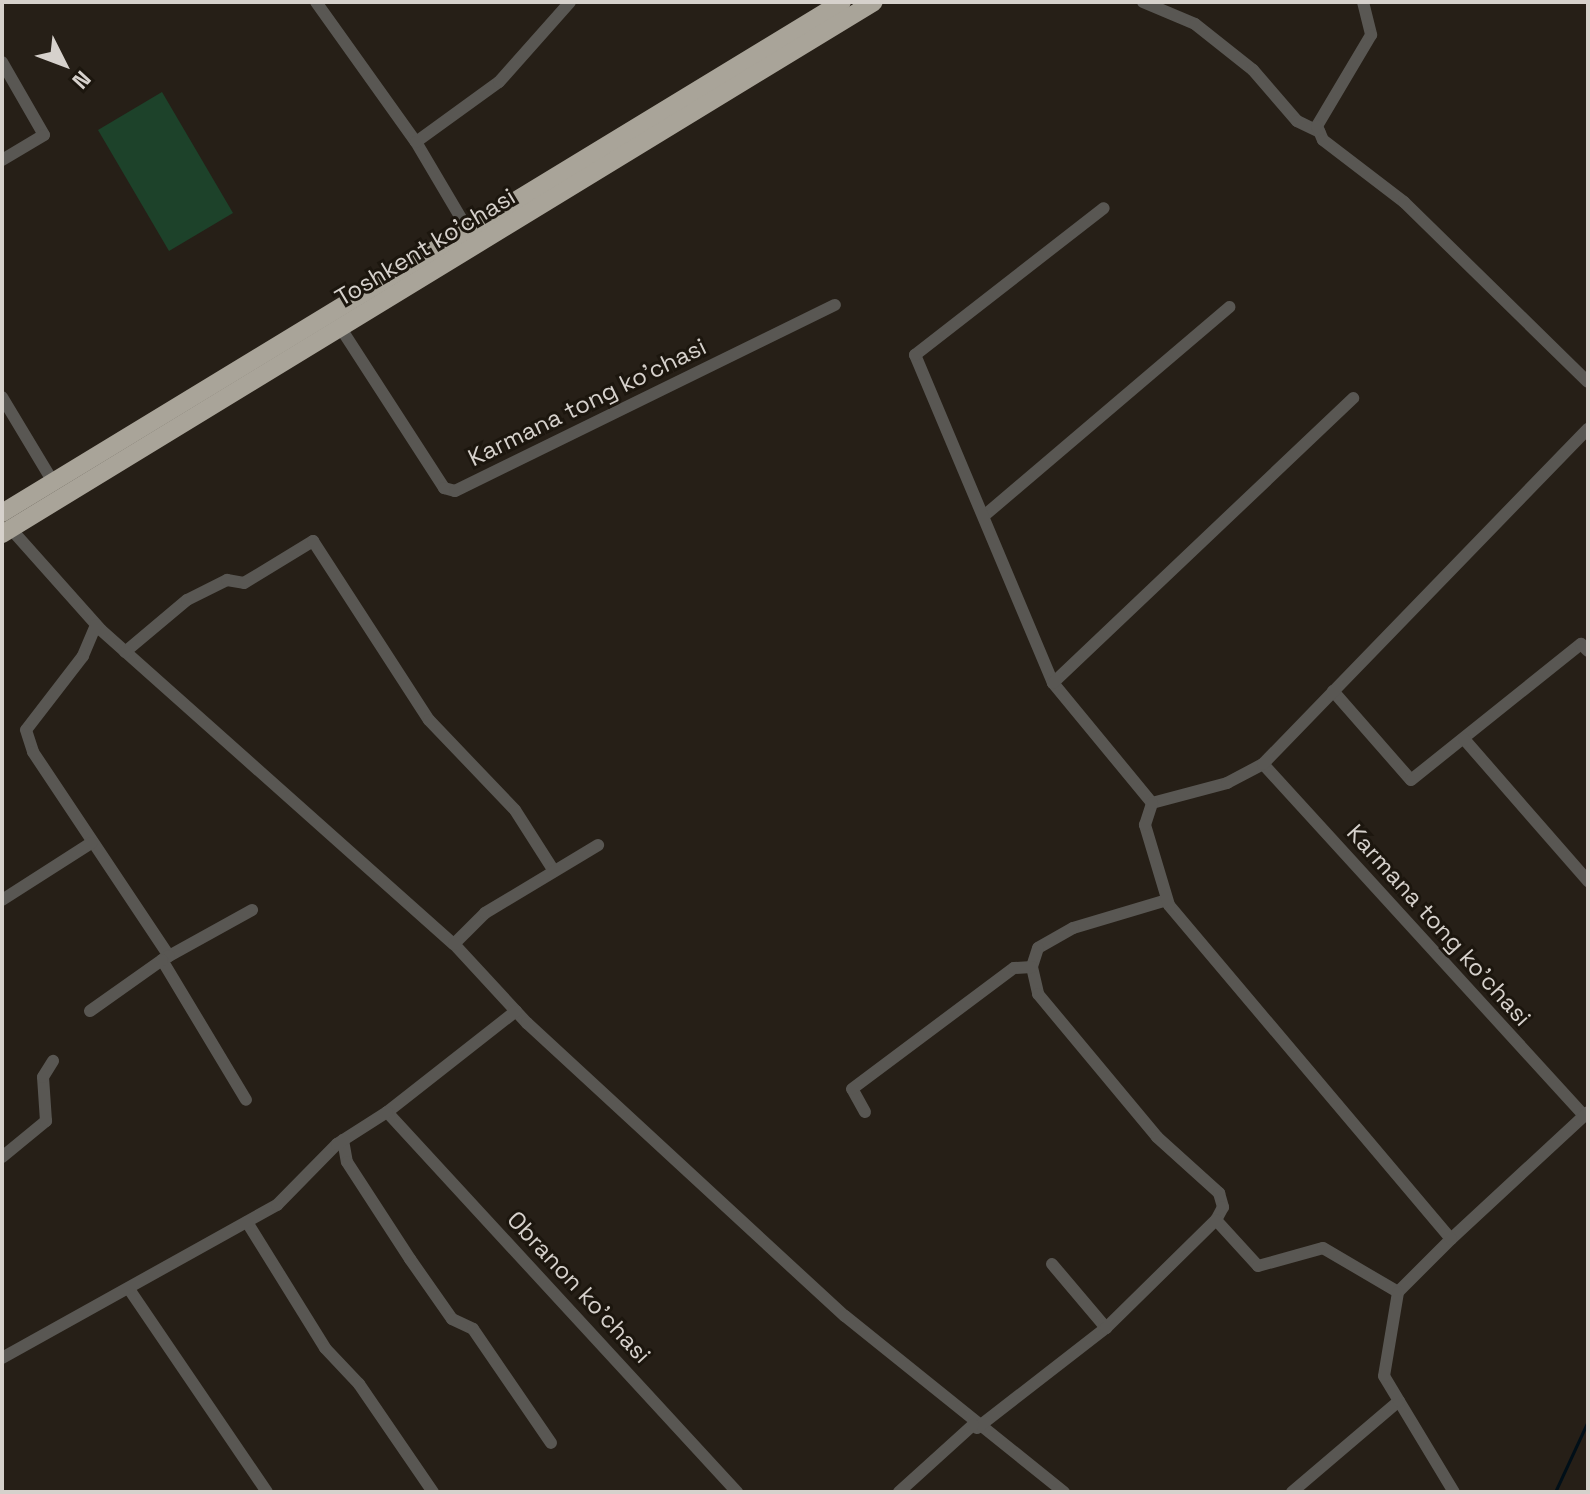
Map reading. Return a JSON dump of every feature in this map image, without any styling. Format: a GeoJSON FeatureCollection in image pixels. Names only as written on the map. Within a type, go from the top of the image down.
{"type":"FeatureCollection","features":[{"type":"Feature","properties":{"kind":"highway","name":"Toshkent ko'chasi"},"geometry":{"type":"LineString","coordinates":[[5,525],[340,327],[472,236],[842,2]]}},
{"type":"Feature","properties":{"kind":"highway","name":"Toshkent ko'chasi"},"geometry":{"type":"LineString","coordinates":[[5,525],[53,482],[874,2]]}},
{"type":"Feature","properties":{"kind":"street"},"geometry":{"type":"LineString","coordinates":[[316,2],[416,142],[472,236]]}},
{"type":"Feature","properties":{"kind":"street"},"geometry":{"type":"LineString","coordinates":[[416,142],[499,82],[570,2]]}},
{"type":"Feature","properties":{"kind":"street"},"geometry":{"type":"LineString","coordinates":[[1143,2],[1195,24],[1253,70],[1297,121],[1320,132],[1344,161],[1404,202],[1588,382]]}},
{"type":"Feature","properties":{"kind":"street"},"geometry":{"type":"LineString","coordinates":[[1320,132],[1371,35],[1363,2]]}},
{"type":"Feature","properties":{"kind":"street"},"geometry":{"type":"LineString","coordinates":[[2,62],[44,135],[2,160]]}},
{"type":"Feature","properties":{"kind":"street"},"geometry":{"type":"LineString","coordinates":[[1104,208],[915,355],[985,515],[1053,683],[1152,803]]}},
{"type":"Feature","properties":{"kind":"street","name":"Karmana tong ko'chasi"},"geometry":{"type":"LineString","coordinates":[[340,327],[444,488],[455,491],[835,305]]}},
{"type":"Feature","properties":{"kind":"street"},"geometry":{"type":"LineString","coordinates":[[985,515],[1229,307]]}},
{"type":"Feature","properties":{"kind":"street"},"geometry":{"type":"LineString","coordinates":[[2,397],[53,482]]}},
{"type":"Feature","properties":{"kind":"street"},"geometry":{"type":"LineString","coordinates":[[1053,683],[1353,398]]}},
{"type":"Feature","properties":{"kind":"street"},"geometry":{"type":"LineString","coordinates":[[1152,803],[1227,783],[1263,764],[1588,429]]}},
{"type":"Feature","properties":{"kind":"street"},"geometry":{"type":"LineString","coordinates":[[5,525],[96,625],[454,944],[516,1011],[975,1426],[1064,1492]]}},
{"type":"Feature","properties":{"kind":"street"},"geometry":{"type":"LineString","coordinates":[[125,652],[187,600],[227,580],[244,583],[313,541],[429,720],[515,810],[554,871]]}},
{"type":"Feature","properties":{"kind":"street"},"geometry":{"type":"LineString","coordinates":[[96,625],[83,656],[26,730],[91,843],[165,958],[246,1100]]}},
{"type":"Feature","properties":{"kind":"street"},"geometry":{"type":"LineString","coordinates":[[1333,691],[1411,780],[1581,644],[1588,651]]}},
{"type":"Feature","properties":{"kind":"street"},"geometry":{"type":"LineString","coordinates":[[1464,739],[1588,881]]}},
{"type":"Feature","properties":{"kind":"street","name":"Karmana tong ko'chasi"},"geometry":{"type":"LineString","coordinates":[[1263,764],[1586,1114],[1398,1292]]}},
{"type":"Feature","properties":{"kind":"street"},"geometry":{"type":"LineString","coordinates":[[1152,803],[1145,825],[1167,900],[1451,1239]]}},
{"type":"Feature","properties":{"kind":"street"},"geometry":{"type":"LineString","coordinates":[[2,900],[91,843]]}},
{"type":"Feature","properties":{"kind":"street"},"geometry":{"type":"LineString","coordinates":[[454,944],[485,913],[598,845]]}},
{"type":"Feature","properties":{"kind":"street"},"geometry":{"type":"LineString","coordinates":[[899,1492],[975,1426],[1106,1328],[1216,1220],[1223,1207],[1219,1193],[1157,1137],[1038,994],[1032,967],[1038,948],[1073,928],[1167,900]]}},
{"type":"Feature","properties":{"kind":"street"},"geometry":{"type":"LineString","coordinates":[[90,1011],[165,958],[252,910]]}},
{"type":"Feature","properties":{"kind":"street"},"geometry":{"type":"LineString","coordinates":[[865,1112],[852,1089],[1014,968],[1032,967]]}},
{"type":"Feature","properties":{"kind":"street"},"geometry":{"type":"LineString","coordinates":[[2,1358],[277,1205],[343,1140],[387,1112],[516,1011]]}},
{"type":"Feature","properties":{"kind":"street"},"geometry":{"type":"LineString","coordinates":[[2,1157],[46,1121],[43,1077],[53,1061]]}},
{"type":"Feature","properties":{"kind":"street","name":"Obranon ko'chasi"},"geometry":{"type":"LineString","coordinates":[[387,1112],[737,1492]]}},
{"type":"Feature","properties":{"kind":"street"},"geometry":{"type":"LineString","coordinates":[[343,1140],[347,1162],[410,1259],[452,1319],[473,1329],[551,1443]]}},
{"type":"Feature","properties":{"kind":"street"},"geometry":{"type":"LineString","coordinates":[[1216,1220],[1258,1266],[1323,1248],[1398,1292],[1384,1376],[1454,1492]]}},
{"type":"Feature","properties":{"kind":"street"},"geometry":{"type":"LineString","coordinates":[[247,1222],[325,1348],[359,1384],[433,1492]]}},
{"type":"Feature","properties":{"kind":"street"},"geometry":{"type":"LineString","coordinates":[[1052,1264],[1106,1328]]}},
{"type":"Feature","properties":{"kind":"street"},"geometry":{"type":"LineString","coordinates":[[129,1289],[267,1492]]}},
{"type":"Feature","properties":{"kind":"street"},"geometry":{"type":"LineString","coordinates":[[1292,1492],[1399,1401]]}},
{"type":"Feature","properties":{"kind":"green space"},"geometry":{"type":"Polygon","coordinates":[[[162,92],[233,213],[169,251],[98,130],[162,92]]]}},
{"type":"Feature","properties":{"kind":"waterway"},"geometry":{"type":"LineString","coordinates":[[1555,1492],[1588,1421]]}}]}
